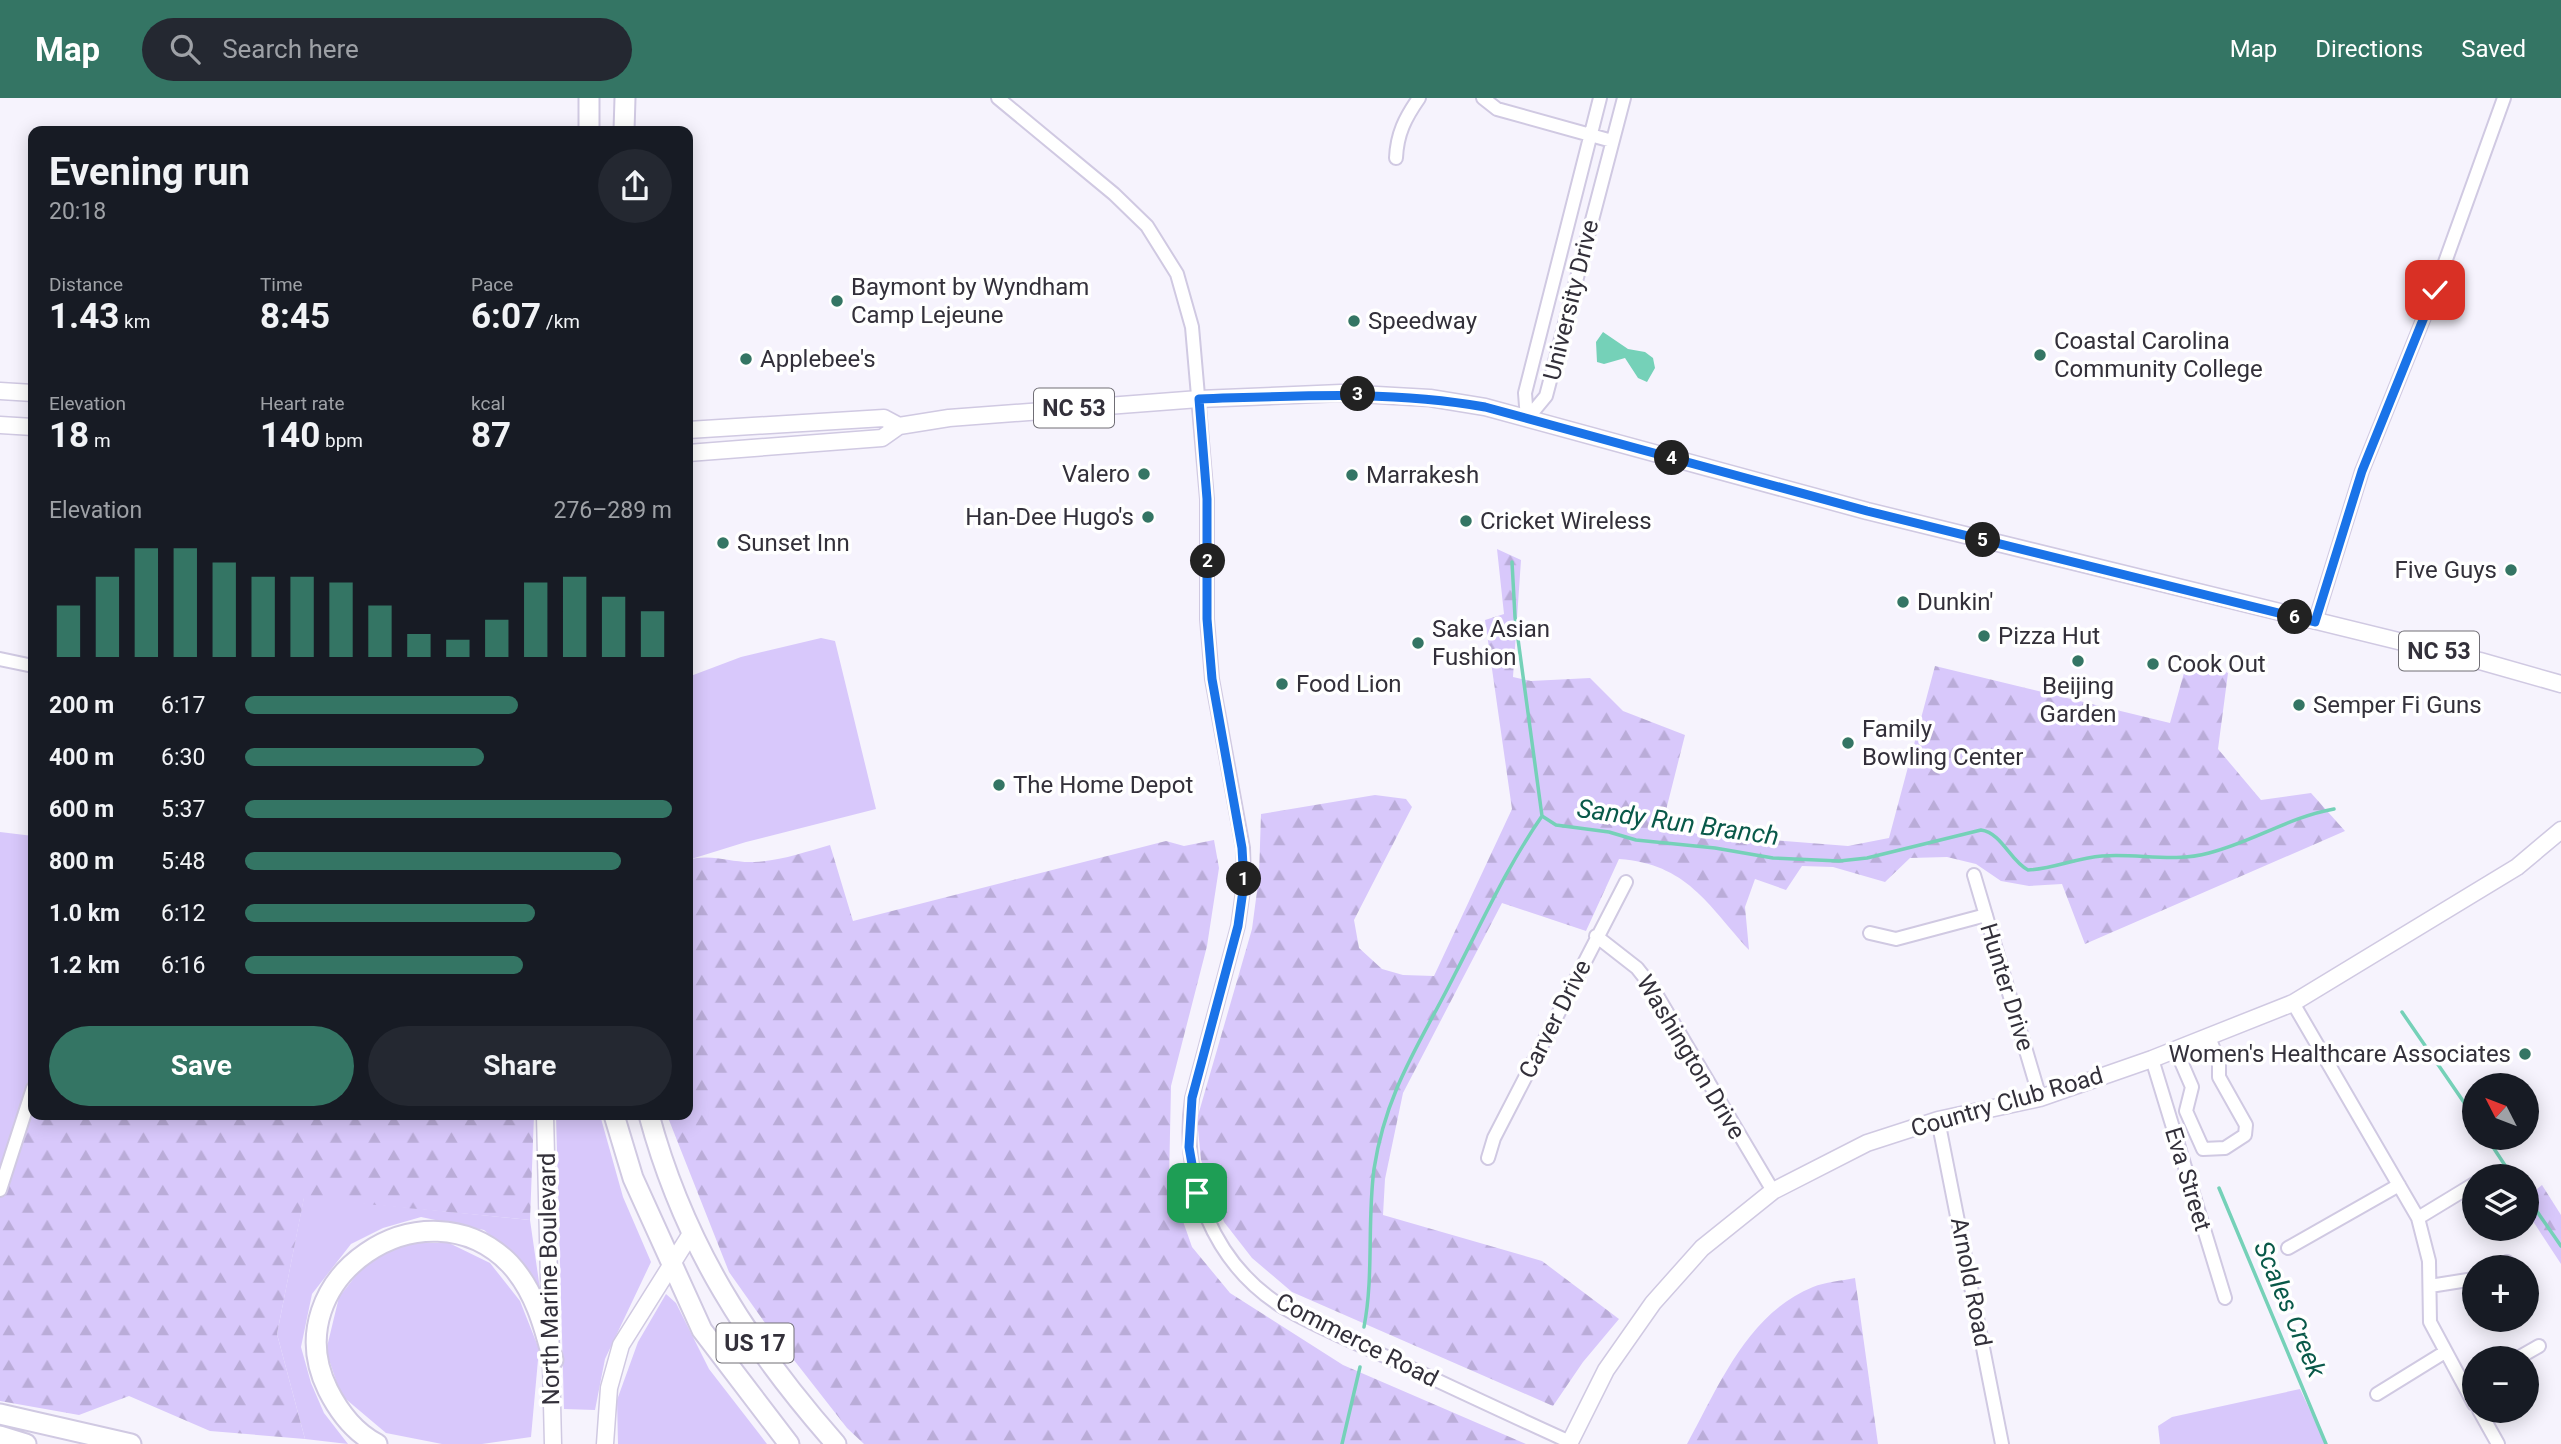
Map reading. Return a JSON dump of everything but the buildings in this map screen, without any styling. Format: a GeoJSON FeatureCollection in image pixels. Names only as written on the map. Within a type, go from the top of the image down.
{"type":"FeatureCollection","features":[{"type":"Feature","properties":{"kind":"highway"},"geometry":{"type":"LineString","coordinates":[[589,98],[589,126]]}},
{"type":"Feature","properties":{"kind":"highway"},"geometry":{"type":"LineString","coordinates":[[624,126],[625,98]]}},
{"type":"Feature","properties":{"kind":"highway","name":"US 17"},"geometry":{"type":"LineString","coordinates":[[616,1120],[633,1178],[702,1330],[789,1444]]}},
{"type":"Feature","properties":{"kind":"highway","name":"US 17"},"geometry":{"type":"LineString","coordinates":[[651,1120],[692,1232],[739,1321],[789,1390],[836,1444]]}},
{"type":"Feature","properties":{"kind":"highway"},"geometry":{"type":"LineString","coordinates":[[377,1444],[362,1436],[337,1408],[320,1373],[316,1341],[325,1296],[362,1252],[396,1236],[440,1230],[478,1242],[510,1264],[538,1307],[553,1360]]}},
{"type":"Feature","properties":{"kind":"highway"},"geometry":{"type":"LineString","coordinates":[[0,1414],[131,1444]]}},
{"type":"Feature","properties":{"kind":"highway"},"geometry":{"type":"LineString","coordinates":[[0,1436],[26,1444]]}},
{"type":"Feature","properties":{"kind":"main road"},"geometry":{"type":"LineString","coordinates":[[0,391],[28,393]]}},
{"type":"Feature","properties":{"kind":"main road","name":"NC 53"},"geometry":{"type":"LineString","coordinates":[[693,453],[883,438],[899,426],[949,418],[1199,399],[1341,393],[1430,398],[1485,407],[1867,511],[2480,661],[2561,684]]}},
{"type":"Feature","properties":{"kind":"main road","name":"NC 53"},"geometry":{"type":"LineString","coordinates":[[693,430],[884,418],[899,426]]}},
{"type":"Feature","properties":{"kind":"main road"},"geometry":{"type":"LineString","coordinates":[[0,425],[28,427]]}},
{"type":"Feature","properties":{"kind":"main road","name":"Country Club Road"},"geometry":{"type":"LineString","coordinates":[[1570,1443],[1606,1370],[1653,1303],[1702,1248],[1773,1191],[1867,1143],[1938,1120],[2040,1098],[2176,1050],[2294,1003],[2517,867],[2561,830]]}},
{"type":"Feature","properties":{"kind":"main road","name":"North Marine Boulevard"},"geometry":{"type":"LineString","coordinates":[[545,1120],[553,1444]]}},
{"type":"Feature","properties":{"kind":"main road"},"geometry":{"type":"LineString","coordinates":[[605,1444],[609,1388],[621,1345],[639,1312],[692,1232]]}},
{"type":"Feature","properties":{"kind":"street","name":"Commerce Road"},"geometry":{"type":"LineString","coordinates":[[998,98],[1121,199],[1155,236],[1170,259],[1184,294],[1192,327],[1207,499],[1207,619],[1212,679],[1242,848],[1244,883],[1238,926],[1190,1110],[1189,1147],[1197,1193],[1225,1252],[1270,1298],[1304,1318],[1570,1443]]}},
{"type":"Feature","properties":{"kind":"street"},"geometry":{"type":"LineString","coordinates":[[1396,159],[1396,143],[1404,119],[1419,98]]}},
{"type":"Feature","properties":{"kind":"street"},"geometry":{"type":"LineString","coordinates":[[1483,98],[1497,109],[1612,141]]}},
{"type":"Feature","properties":{"kind":"street","name":"University Drive"},"geometry":{"type":"LineString","coordinates":[[1527,419],[1525,393],[1600,98]]}},
{"type":"Feature","properties":{"kind":"street","name":"University Drive"},"geometry":{"type":"LineString","coordinates":[[1527,419],[1546,396],[1624,98]]}},
{"type":"Feature","properties":{"kind":"street"},"geometry":{"type":"LineString","coordinates":[[2315,622],[2362,471],[2435,290],[2504,98]]}},
{"type":"Feature","properties":{"kind":"street"},"geometry":{"type":"LineString","coordinates":[[0,659],[28,665]]}},
{"type":"Feature","properties":{"kind":"street","name":"Hunter Drive"},"geometry":{"type":"LineString","coordinates":[[1974,875],[2040,1098]]}},
{"type":"Feature","properties":{"kind":"street","name":"Carver Drive"},"geometry":{"type":"LineString","coordinates":[[1488,1158],[1494,1138],[1626,882]]}},
{"type":"Feature","properties":{"kind":"street"},"geometry":{"type":"LineString","coordinates":[[1870,933],[1896,939],[1986,915]]}},
{"type":"Feature","properties":{"kind":"street","name":"Washington Drive"},"geometry":{"type":"LineString","coordinates":[[1596,936],[1637,968],[1652,988],[1773,1191]]}},
{"type":"Feature","properties":{"kind":"street"},"geometry":{"type":"LineString","coordinates":[[2294,1003],[2418,1218],[2429,1261],[2430,1322],[2445,1352],[2462,1374]]}},
{"type":"Feature","properties":{"kind":"street"},"geometry":{"type":"LineString","coordinates":[[2176,1050],[2192,1087],[2186,1111],[2198,1142],[2203,1149],[2225,1148],[2245,1135],[2246,1125],[2221,1083],[2219,1063],[2209,1037]]}},
{"type":"Feature","properties":{"kind":"street","name":"Eva Street"},"geometry":{"type":"LineString","coordinates":[[2151,1059],[2225,1298]]}},
{"type":"Feature","properties":{"kind":"street"},"geometry":{"type":"LineString","coordinates":[[0,1190],[28,1103]]}},
{"type":"Feature","properties":{"kind":"street","name":"Arnold Road"},"geometry":{"type":"LineString","coordinates":[[1938,1120],[2002,1444]]}},
{"type":"Feature","properties":{"kind":"street"},"geometry":{"type":"LineString","coordinates":[[2288,1248],[2399,1185]]}},
{"type":"Feature","properties":{"kind":"street"},"geometry":{"type":"LineString","coordinates":[[2418,1218],[2462,1191]]}},
{"type":"Feature","properties":{"kind":"street"},"geometry":{"type":"LineString","coordinates":[[2430,1286],[2462,1281]]}},
{"type":"Feature","properties":{"kind":"street"},"geometry":{"type":"LineString","coordinates":[[2377,1394],[2445,1352]]}},
{"type":"Feature","properties":{"kind":"street"},"geometry":{"type":"LineString","coordinates":[[2486,1423],[2498,1444]]}},
{"type":"Feature","properties":{"kind":"green space"},"geometry":{"type":"Polygon","coordinates":[[[1497,549],[1521,560],[1513,677],[1531,681],[1590,678],[1623,711],[1685,735],[1663,822],[1697,834],[1848,846],[1889,838],[1935,666],[2170,723],[2189,655],[2228,673],[2218,749],[2261,800],[2311,793],[2345,831],[2085,944],[2062,884],[2029,886],[2001,881],[1976,864],[1947,857],[1910,858],[1885,882],[1833,867],[1802,866],[1786,890],[1755,879],[1745,907],[1749,950],[1694,889],[1662,869],[1642,862],[1619,859],[1586,931],[1502,903],[1403,1093],[1385,1179],[1383,1215],[1542,1261],[1619,1319],[1583,1362],[1553,1406],[1292,1292],[1252,1258],[1224,1222],[1201,1160],[1197,1119],[1252,929],[1259,876],[1261,814],[1375,795],[1406,799],[1412,807],[1354,920],[1359,948],[1382,969],[1403,975],[1434,976],[1512,809],[1485,620],[1504,614],[1497,549]]]}},
{"type":"Feature","properties":{"kind":"green space"},"geometry":{"type":"Polygon","coordinates":[[[821,638],[835,641],[876,809],[693,858],[693,675],[741,657],[821,638]]]}},
{"type":"Feature","properties":{"kind":"green space"},"geometry":{"type":"Polygon","coordinates":[[[0,832],[28,835],[28,1103],[0,1190],[0,832]]]}},
{"type":"Feature","properties":{"kind":"green space"},"geometry":{"type":"Polygon","coordinates":[[[1214,840],[1219,868],[1207,946],[1171,1086],[1169,1181],[1192,1247],[1230,1293],[1343,1365],[1526,1444],[864,1444],[847,1428],[729,1272],[669,1120],[693,1120],[693,859],[764,861],[830,845],[853,921],[1166,841],[1184,846],[1214,840]]]}},
{"type":"Feature","properties":{"kind":"green space"},"geometry":{"type":"Polygon","coordinates":[[[28,1103],[28,1120],[534,1120],[530,1220],[304,1198],[277,1334],[305,1439],[210,1431],[129,1396],[79,1415],[0,1401],[0,1190],[28,1103]]]}},
{"type":"Feature","properties":{"kind":"green space"},"geometry":{"type":"Polygon","coordinates":[[[556,1120],[601,1120],[623,1197],[651,1262],[605,1359],[595,1410],[564,1409],[556,1120]]]}},
{"type":"Feature","properties":{"kind":"green space"},"geometry":{"type":"Polygon","coordinates":[[[2542,1185],[2561,1215],[2561,1264],[2539,1230],[2539,1187],[2542,1185]]]}},
{"type":"Feature","properties":{"kind":"green space"},"geometry":{"type":"Polygon","coordinates":[[[304,1197],[530,1220],[540,1289],[512,1254],[484,1230],[421,1217],[383,1228],[351,1244],[312,1294],[301,1347],[311,1383],[324,1413],[348,1444],[305,1439],[277,1334],[304,1197]]]}},
{"type":"Feature","properties":{"kind":"green space"},"geometry":{"type":"Polygon","coordinates":[[[411,1243],[449,1243],[490,1263],[520,1301],[539,1349],[531,1437],[482,1444],[442,1444],[386,1433],[341,1395],[326,1351],[339,1297],[373,1254],[411,1243]]]}},
{"type":"Feature","properties":{"kind":"green space"},"geometry":{"type":"Polygon","coordinates":[[[1855,1278],[1878,1444],[1687,1444],[1737,1354],[1770,1315],[1790,1299],[1813,1287],[1855,1278]]]}},
{"type":"Feature","properties":{"kind":"green space"},"geometry":{"type":"Polygon","coordinates":[[[666,1294],[676,1303],[709,1369],[767,1444],[618,1444],[617,1400],[638,1342],[666,1294]]]}},
{"type":"Feature","properties":{"kind":"green space"},"geometry":{"type":"Polygon","coordinates":[[[2300,1389],[2326,1444],[2160,1444],[2158,1426],[2172,1417],[2300,1389]]]}},
{"type":"Feature","properties":{"kind":"shaded area"},"geometry":{"type":"Polygon","coordinates":[[[1603,332],[1628,349],[1645,352],[1653,358],[1655,368],[1647,382],[1638,378],[1625,358],[1604,364],[1597,362],[1596,342],[1603,332]]]}},
{"type":"Feature","properties":{"kind":"waterway"},"geometry":{"type":"LineString","coordinates":[[1512,562],[1515,617],[1542,816]]}},
{"type":"Feature","properties":{"kind":"waterway","name":"Sandy Run Branch"},"geometry":{"type":"LineString","coordinates":[[1542,816],[1556,825],[1609,832],[1636,840],[1715,848],[1773,858],[1839,861],[1867,858],[1981,830],[1995,836],[2028,870],[2102,856],[2196,856],[2241,843],[2302,818],[2334,809]]}},
{"type":"Feature","properties":{"kind":"waterway","name":"Sandy Run Branch"},"geometry":{"type":"LineString","coordinates":[[1364,1327],[1369,1288],[1374,1169],[1387,1115],[1406,1067],[1496,893],[1542,816]]}},
{"type":"Feature","properties":{"kind":"waterway"},"geometry":{"type":"LineString","coordinates":[[2402,1012],[2462,1100]]}},
{"type":"Feature","properties":{"kind":"waterway"},"geometry":{"type":"LineString","coordinates":[[2495,1150],[2504,1164]]}},
{"type":"Feature","properties":{"kind":"waterway","name":"Scales Creek"},"geometry":{"type":"LineString","coordinates":[[2219,1188],[2326,1444]]}},
{"type":"Feature","properties":{"kind":"waterway"},"geometry":{"type":"LineString","coordinates":[[2539,1214],[2561,1246]]}},
{"type":"Feature","properties":{"kind":"waterway","name":"Sandy Run Branch"},"geometry":{"type":"LineString","coordinates":[[1342,1444],[1360,1367]]}},
{"type":"Feature","properties":{"kind":"place","name":"Baymont by Wyndham Camp Lejeune"},"geometry":{"type":"Point","coordinates":[837,301]}},
{"type":"Feature","properties":{"kind":"place","name":"Speedway"},"geometry":{"type":"Point","coordinates":[1354,321]}},
{"type":"Feature","properties":{"kind":"place","name":"Coastal Carolina Community College"},"geometry":{"type":"Point","coordinates":[2040,355]}},
{"type":"Feature","properties":{"kind":"place","name":"Applebee's"},"geometry":{"type":"Point","coordinates":[746,359]}},
{"type":"Feature","properties":{"kind":"place","name":"Valero"},"geometry":{"type":"Point","coordinates":[1144,474]}},
{"type":"Feature","properties":{"kind":"place","name":"Marrakesh"},"geometry":{"type":"Point","coordinates":[1352,475]}},
{"type":"Feature","properties":{"kind":"place","name":"Han-Dee Hugo's"},"geometry":{"type":"Point","coordinates":[1148,517]}},
{"type":"Feature","properties":{"kind":"place","name":"Cricket Wireless"},"geometry":{"type":"Point","coordinates":[1466,521]}},
{"type":"Feature","properties":{"kind":"place","name":"Sunset Inn"},"geometry":{"type":"Point","coordinates":[723,543]}},
{"type":"Feature","properties":{"kind":"place","name":"Five Guys"},"geometry":{"type":"Point","coordinates":[2511,570]}},
{"type":"Feature","properties":{"kind":"place","name":"Dunkin'"},"geometry":{"type":"Point","coordinates":[1903,602]}},
{"type":"Feature","properties":{"kind":"place","name":"Pizza Hut"},"geometry":{"type":"Point","coordinates":[1984,636]}},
{"type":"Feature","properties":{"kind":"place","name":"Sake Asian Fushion"},"geometry":{"type":"Point","coordinates":[1418,643]}},
{"type":"Feature","properties":{"kind":"place","name":"Beijing Garden"},"geometry":{"type":"Point","coordinates":[2078,661]}},
{"type":"Feature","properties":{"kind":"place","name":"Cook Out"},"geometry":{"type":"Point","coordinates":[2153,664]}},
{"type":"Feature","properties":{"kind":"place","name":"Food Lion"},"geometry":{"type":"Point","coordinates":[1282,684]}},
{"type":"Feature","properties":{"kind":"place","name":"Semper Fi Guns"},"geometry":{"type":"Point","coordinates":[2299,705]}},
{"type":"Feature","properties":{"kind":"place","name":"Family Bowling Center"},"geometry":{"type":"Point","coordinates":[1848,743]}},
{"type":"Feature","properties":{"kind":"place","name":"The Home Depot"},"geometry":{"type":"Point","coordinates":[999,785]}},
{"type":"Feature","properties":{"kind":"place","name":"Women's Healthcare Associates"},"geometry":{"type":"Point","coordinates":[2525,1054]}},
{"type":"Feature","properties":{"kind":"route"},"geometry":{"type":"LineString","coordinates":[[1197,1193],[1191,1171],[1188,1122],[1238,926],[1244,883],[1242,848],[1212,679],[1207,619],[1207,499],[1199,399],[1341,393],[1430,398],[1485,407],[1867,511],[2315,622],[2362,471],[2435,290]]}}]}
